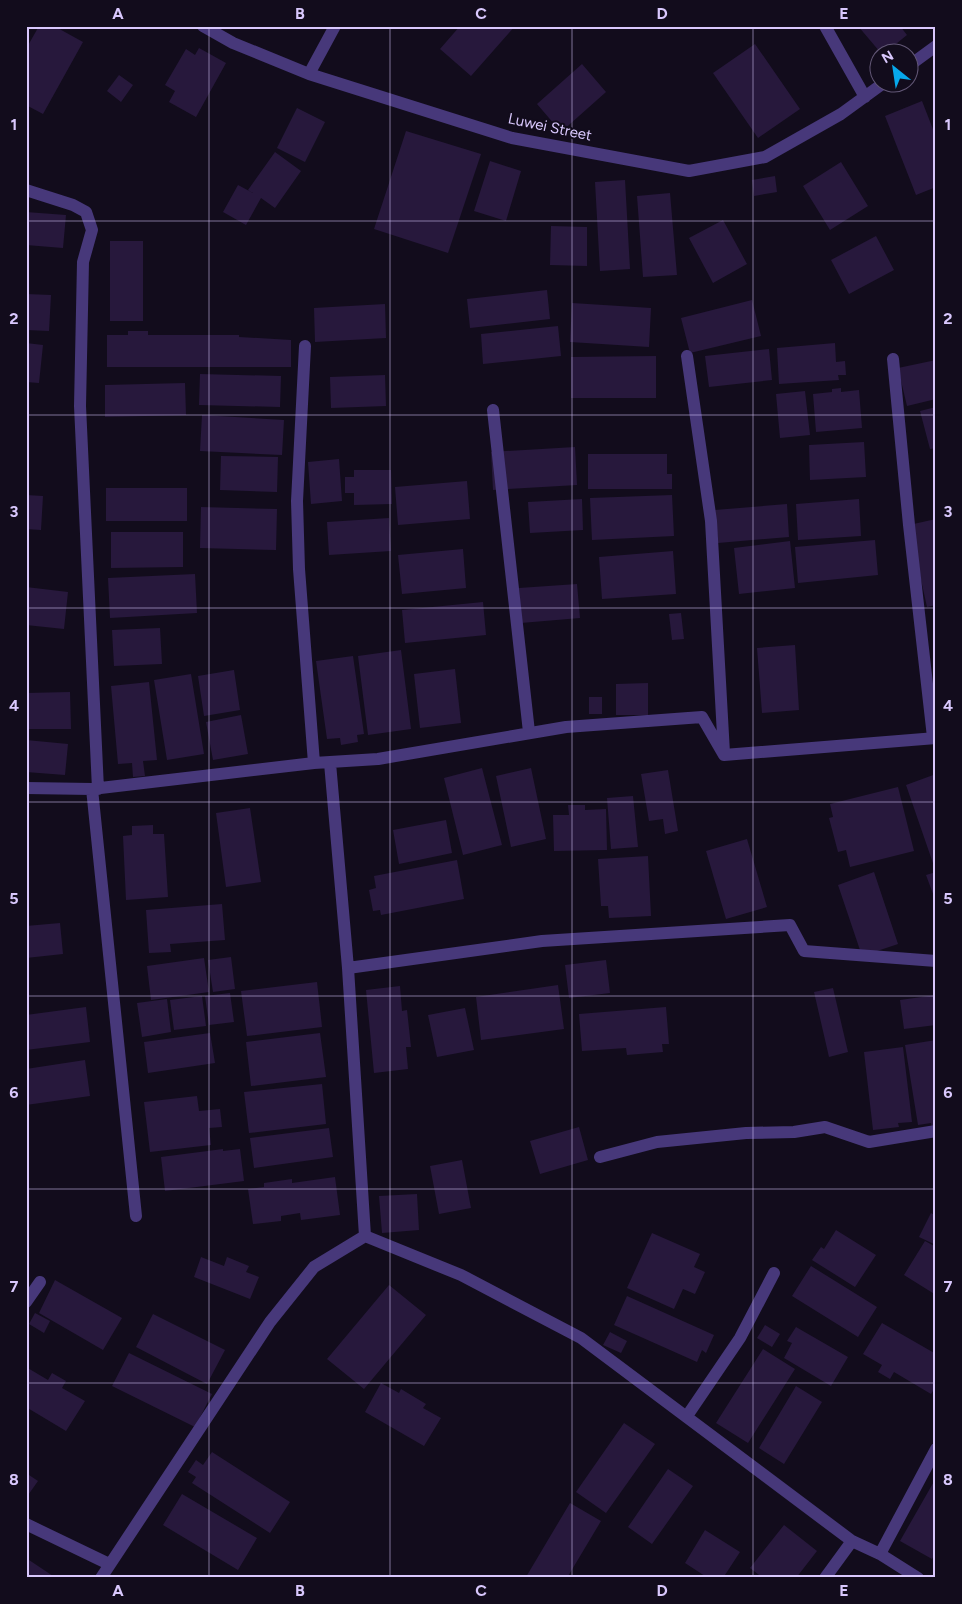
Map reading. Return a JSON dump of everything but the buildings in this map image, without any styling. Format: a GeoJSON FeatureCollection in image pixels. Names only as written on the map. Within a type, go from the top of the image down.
{"type":"FeatureCollection","features":[{"type":"Feature","properties":{"kind":"street","name":"Luwei Street"},"geometry":{"type":"LineString","coordinates":[[203,26],[233,43],[309,74],[512,138],[690,171],[764,157],[840,114],[872,92]]}},
{"type":"Feature","properties":{"kind":"street"},"geometry":{"type":"LineString","coordinates":[[309,74],[335,26]]}},
{"type":"Feature","properties":{"kind":"street"},"geometry":{"type":"LineString","coordinates":[[825,26],[865,97]]}},
{"type":"Feature","properties":{"kind":"street"},"geometry":{"type":"LineString","coordinates":[[920,58],[936,46]]}},
{"type":"Feature","properties":{"kind":"street"},"geometry":{"type":"LineString","coordinates":[[26,190],[73,205],[86,212],[92,230],[83,262],[80,406],[95,789],[136,1216]]}},
{"type":"Feature","properties":{"kind":"street"},"geometry":{"type":"LineString","coordinates":[[305,346],[297,501],[299,569],[314,763]]}},
{"type":"Feature","properties":{"kind":"street"},"geometry":{"type":"LineString","coordinates":[[687,356],[712,521],[724,755]]}},
{"type":"Feature","properties":{"kind":"street"},"geometry":{"type":"LineString","coordinates":[[724,755],[825,748],[935,737],[909,525],[893,359]]}},
{"type":"Feature","properties":{"kind":"street"},"geometry":{"type":"LineString","coordinates":[[493,410],[529,732]]}},
{"type":"Feature","properties":{"kind":"street"},"geometry":{"type":"LineString","coordinates":[[26,788],[95,789],[314,763],[378,759],[529,732],[702,717],[724,755]]}},
{"type":"Feature","properties":{"kind":"street"},"geometry":{"type":"LineString","coordinates":[[330,763],[348,968],[365,1236]]}},
{"type":"Feature","properties":{"kind":"street"},"geometry":{"type":"LineString","coordinates":[[348,968],[542,941],[790,925],[804,951],[936,961]]}},
{"type":"Feature","properties":{"kind":"street"},"geometry":{"type":"LineString","coordinates":[[600,1157],[657,1142],[746,1133],[794,1132],[825,1127],[869,1142],[936,1131]]}},
{"type":"Feature","properties":{"kind":"street"},"geometry":{"type":"LineString","coordinates":[[365,1236],[461,1274],[581,1338],[852,1541],[880,1554],[918,1578]]}},
{"type":"Feature","properties":{"kind":"street"},"geometry":{"type":"LineString","coordinates":[[101,1578],[270,1322],[314,1267],[365,1236]]}},
{"type":"Feature","properties":{"kind":"street"},"geometry":{"type":"LineString","coordinates":[[687,1416],[740,1338],[774,1273]]}},
{"type":"Feature","properties":{"kind":"street"},"geometry":{"type":"LineString","coordinates":[[26,1302],[40,1282]]}},
{"type":"Feature","properties":{"kind":"street"},"geometry":{"type":"LineString","coordinates":[[880,1554],[936,1449]]}},
{"type":"Feature","properties":{"kind":"street"},"geometry":{"type":"LineString","coordinates":[[26,1524],[109,1564]]}},
{"type":"Feature","properties":{"kind":"street"},"geometry":{"type":"LineString","coordinates":[[826,1578],[852,1541]]}}]}
